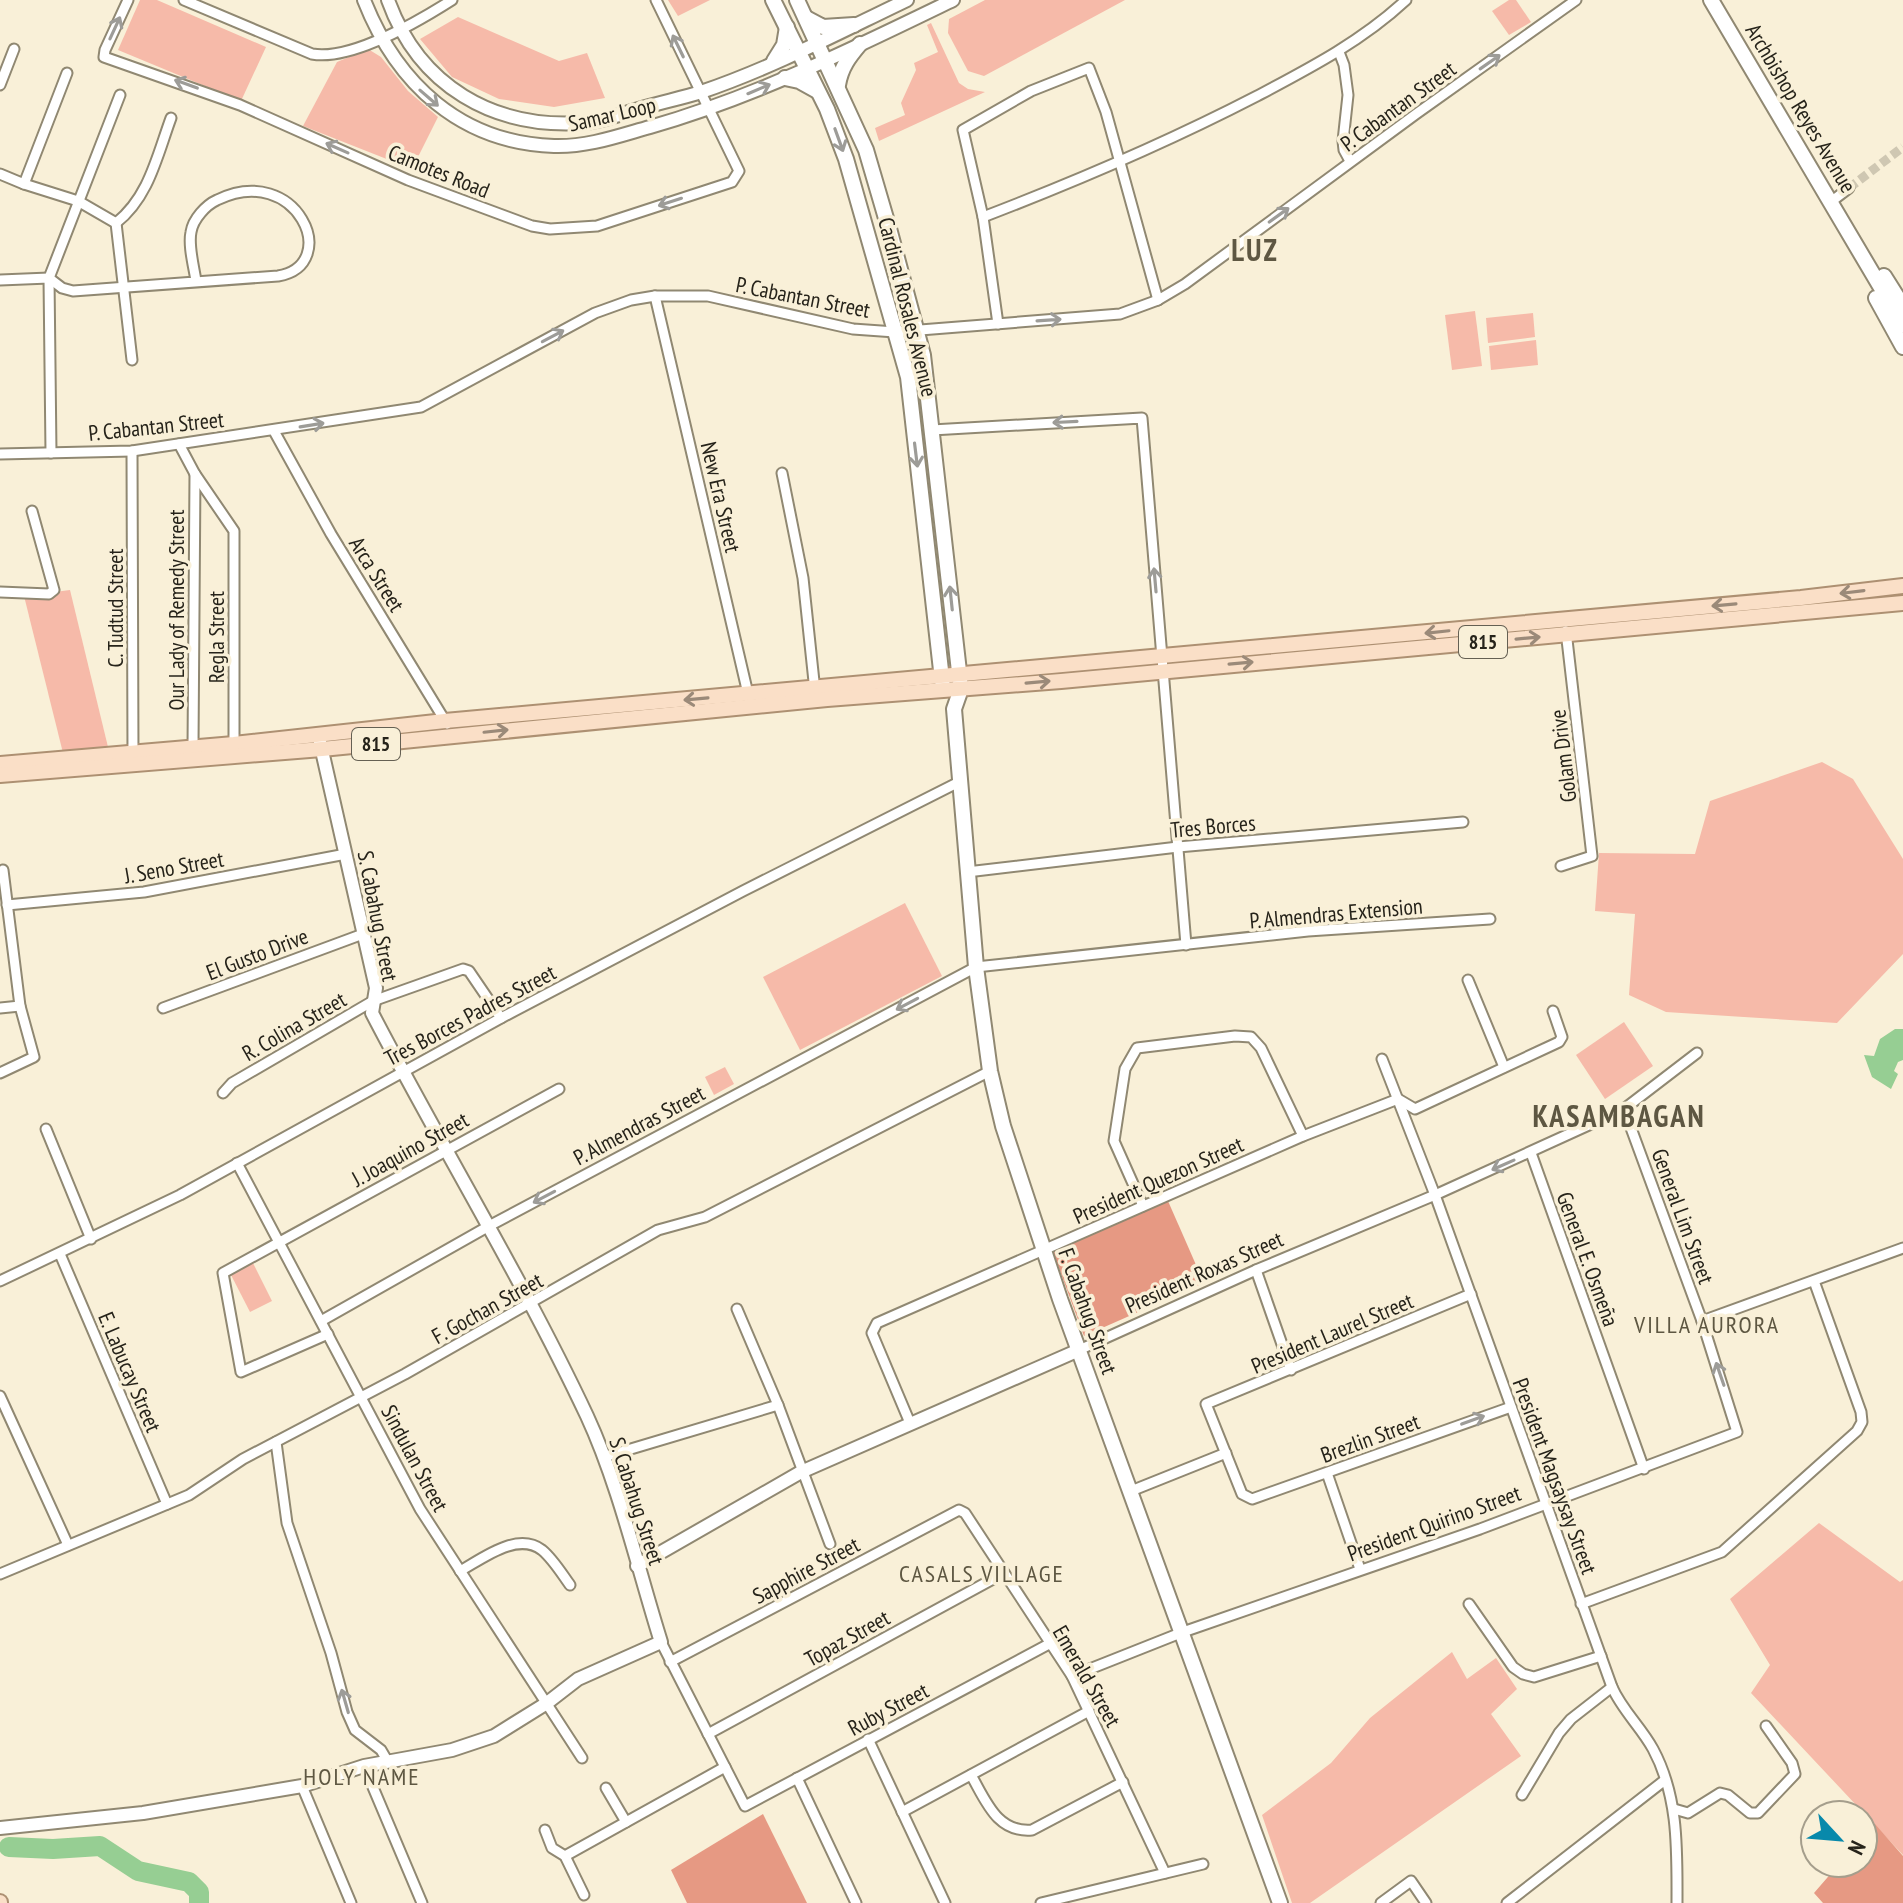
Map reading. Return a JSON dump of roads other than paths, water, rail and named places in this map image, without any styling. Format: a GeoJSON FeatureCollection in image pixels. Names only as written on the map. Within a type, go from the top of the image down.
{"type":"FeatureCollection","features":[{"type":"Feature","properties":{"kind":"main road","name":"Cardinal Rosales Avenue"},"geometry":{"type":"LineString","coordinates":[[773,0],[808,68],[846,159],[908,377],[942,684]]}},
{"type":"Feature","properties":{"kind":"main road","name":"Cardinal Rosales Avenue"},"geometry":{"type":"LineString","coordinates":[[797,0],[866,150],[925,365],[960,682]]}},
{"type":"Feature","properties":{"kind":"main road","name":"Archbishop Reyes Avenue"},"geometry":{"type":"LineString","coordinates":[[1711,0],[1903,325]]}},
{"type":"Feature","properties":{"kind":"main road"},"geometry":{"type":"LineString","coordinates":[[806,18],[823,27],[854,25]]}},
{"type":"Feature","properties":{"kind":"main road"},"geometry":{"type":"LineString","coordinates":[[774,61],[782,49],[787,27]]}},
{"type":"Feature","properties":{"kind":"main road"},"geometry":{"type":"LineString","coordinates":[[838,85],[847,59],[860,44]]}},
{"type":"Feature","properties":{"kind":"main road"},"geometry":{"type":"LineString","coordinates":[[785,78],[799,81],[819,93]]}},
{"type":"Feature","properties":{"kind":"main road","name":"Archbishop Reyes Avenue"},"geometry":{"type":"LineString","coordinates":[[1854,238],[1903,306]]}},
{"type":"Feature","properties":{"kind":"main road","name":"Archbishop Reyes Avenue"},"geometry":{"type":"LineString","coordinates":[[1854,238],[1859,262],[1903,347]]}},
{"type":"Feature","properties":{"kind":"main road","name":"815"},"geometry":{"type":"LineString","coordinates":[[1566,627],[1903,586]]}},
{"type":"Feature","properties":{"kind":"main road","name":"815"},"geometry":{"type":"LineString","coordinates":[[0,764],[133,758],[321,742],[445,721],[750,700],[1566,627],[1903,603]]}},
{"type":"Feature","properties":{"kind":"main road","name":"F. Cabahug Street"},"geometry":{"type":"LineString","coordinates":[[960,682],[954,709],[976,967],[990,1071],[1003,1126],[1043,1250],[1280,1903]]}},
{"type":"Feature","properties":{"kind":"main road","name":"F. Cabahug Street"},"geometry":{"type":"LineString","coordinates":[[942,684],[954,709]]}},
{"type":"Feature","properties":{"kind":"main road","name":"815"},"geometry":{"type":"LineString","coordinates":[[0,775],[193,747],[453,735],[750,700]]}},
{"type":"Feature","properties":{"kind":"street","name":"Camotes Road"},"geometry":{"type":"LineString","coordinates":[[128,0],[104,57],[240,105],[408,180],[532,226],[550,229],[597,226],[732,182],[739,171],[656,0]]}},
{"type":"Feature","properties":{"kind":"street"},"geometry":{"type":"LineString","coordinates":[[184,0],[312,54],[326,57],[380,38],[452,0]]}},
{"type":"Feature","properties":{"kind":"street","name":"Samar Loop"},"geometry":{"type":"LineString","coordinates":[[364,0],[380,38],[415,86],[444,110],[487,132],[522,143],[557,146],[593,144],[709,110],[826,60],[953,0]]}},
{"type":"Feature","properties":{"kind":"street","name":"Samar Loop"},"geometry":{"type":"LineString","coordinates":[[388,0],[400,28],[432,72],[456,93],[504,115],[530,122],[587,123],[701,92],[818,43],[907,0]]}},
{"type":"Feature","properties":{"kind":"street"},"geometry":{"type":"LineString","coordinates":[[983,217],[1121,161],[1235,109],[1339,52],[1406,0]]}},
{"type":"Feature","properties":{"kind":"street","name":"P. Cabantan Street"},"geometry":{"type":"LineString","coordinates":[[0,454],[132,451],[421,407],[595,313],[631,300],[655,296],[708,296],[853,329],[895,332],[1120,314],[1158,300],[1185,284],[1350,161],[1576,0]]}},
{"type":"Feature","properties":{"kind":"street"},"geometry":{"type":"LineString","coordinates":[[0,85],[14,49]]}},
{"type":"Feature","properties":{"kind":"street"},"geometry":{"type":"LineString","coordinates":[[1339,52],[1348,95],[1343,141],[1350,161]]}},
{"type":"Feature","properties":{"kind":"street"},"geometry":{"type":"LineString","coordinates":[[998,324],[983,217],[963,130],[1031,91],[1089,68],[1121,161],[1158,300]]}},
{"type":"Feature","properties":{"kind":"street"},"geometry":{"type":"LineString","coordinates":[[24,184],[67,73]]}},
{"type":"Feature","properties":{"kind":"street"},"geometry":{"type":"LineString","coordinates":[[51,453],[49,278],[120,95]]}},
{"type":"Feature","properties":{"kind":"street"},"geometry":{"type":"LineString","coordinates":[[116,223],[141,199],[171,118]]}},
{"type":"Feature","properties":{"kind":"street"},"geometry":{"type":"LineString","coordinates":[[0,174],[78,201],[116,223]]}},
{"type":"Feature","properties":{"kind":"street"},"geometry":{"type":"LineString","coordinates":[[1832,201],[1849,188]]}},
{"type":"Feature","properties":{"kind":"street"},"geometry":{"type":"LineString","coordinates":[[0,280],[49,278],[62,288],[73,291],[292,274],[304,265],[309,251],[303,217],[296,208],[263,191],[227,195],[211,203],[197,218],[191,232],[196,281]]}},
{"type":"Feature","properties":{"kind":"street"},"geometry":{"type":"LineString","coordinates":[[116,223],[132,360]]}},
{"type":"Feature","properties":{"kind":"street","name":"New Era Street"},"geometry":{"type":"LineString","coordinates":[[655,296],[750,700]]}},
{"type":"Feature","properties":{"kind":"street"},"geometry":{"type":"LineString","coordinates":[[932,430],[1142,418],[1186,945]]}},
{"type":"Feature","properties":{"kind":"street","name":"Arca Street"},"geometry":{"type":"LineString","coordinates":[[274,431],[331,534],[453,735]]}},
{"type":"Feature","properties":{"kind":"street"},"geometry":{"type":"LineString","coordinates":[[179,444],[195,474]]}},
{"type":"Feature","properties":{"kind":"street","name":"C. Tudtud Street"},"geometry":{"type":"LineString","coordinates":[[132,451],[133,758]]}},
{"type":"Feature","properties":{"kind":"street"},"geometry":{"type":"LineString","coordinates":[[782,473],[803,578],[815,694]]}},
{"type":"Feature","properties":{"kind":"street","name":"Regla Street"},"geometry":{"type":"LineString","coordinates":[[195,474],[234,531],[234,744]]}},
{"type":"Feature","properties":{"kind":"street","name":"Our Lady of Remedy Street"},"geometry":{"type":"LineString","coordinates":[[193,747],[195,474]]}},
{"type":"Feature","properties":{"kind":"street"},"geometry":{"type":"LineString","coordinates":[[0,592],[49,594],[54,590],[32,511]]}},
{"type":"Feature","properties":{"kind":"street","name":"Golam Drive"},"geometry":{"type":"LineString","coordinates":[[1561,866],[1592,856],[1566,627]]}},
{"type":"Feature","properties":{"kind":"street","name":"S. Cabahug Street"},"geometry":{"type":"LineString","coordinates":[[321,742],[376,988],[372,1013],[489,1226],[587,1416],[604,1457],[661,1642]]}},
{"type":"Feature","properties":{"kind":"street","name":"Tres Borces Padres Street"},"geometry":{"type":"LineString","coordinates":[[0,1281],[91,1239],[501,1018],[959,782]]}},
{"type":"Feature","properties":{"kind":"street","name":"Tres Borces"},"geometry":{"type":"LineString","coordinates":[[967,872],[1178,847],[1463,822]]}},
{"type":"Feature","properties":{"kind":"street","name":"J. Seno Street"},"geometry":{"type":"LineString","coordinates":[[7,905],[144,892],[346,854]]}},
{"type":"Feature","properties":{"kind":"street"},"geometry":{"type":"LineString","coordinates":[[0,1073],[34,1057],[20,1006],[3,870]]}},
{"type":"Feature","properties":{"kind":"street","name":"P. Almendras Extension"},"geometry":{"type":"LineString","coordinates":[[976,967],[1324,929],[1490,919]]}},
{"type":"Feature","properties":{"kind":"street","name":"El Gusto Drive"},"geometry":{"type":"LineString","coordinates":[[163,1008],[363,934]]}},
{"type":"Feature","properties":{"kind":"street","name":"P. Almendras Street"},"geometry":{"type":"LineString","coordinates":[[321,1321],[489,1226],[976,967]]}},
{"type":"Feature","properties":{"kind":"street","name":"R. Colina Street"},"geometry":{"type":"LineString","coordinates":[[223,1093],[232,1083],[373,1001],[466,969],[501,1018]]}},
{"type":"Feature","properties":{"kind":"street"},"geometry":{"type":"LineString","coordinates":[[1468,980],[1504,1067]]}},
{"type":"Feature","properties":{"kind":"street"},"geometry":{"type":"LineString","coordinates":[[0,1008],[20,1006]]}},
{"type":"Feature","properties":{"kind":"street","name":"President Quezon Street"},"geometry":{"type":"LineString","coordinates":[[910,1423],[872,1333],[877,1323],[1303,1136],[1398,1099],[1415,1109],[1554,1045],[1562,1037],[1553,1011]]}},
{"type":"Feature","properties":{"kind":"street"},"geometry":{"type":"LineString","coordinates":[[1143,1206],[1114,1141],[1125,1069],[1137,1048],[1235,1036],[1251,1037],[1261,1048],[1303,1136]]}},
{"type":"Feature","properties":{"kind":"street","name":"President Roxas Street"},"geometry":{"type":"LineString","coordinates":[[637,1566],[801,1472],[1256,1270],[1531,1153],[1624,1109],[1697,1053]]}},
{"type":"Feature","properties":{"kind":"street","name":"President Magsaysay Street"},"geometry":{"type":"LineString","coordinates":[[1382,1059],[1435,1195],[1612,1687],[1619,1702],[1653,1749],[1665,1780],[1674,1809],[1677,1903]]}},
{"type":"Feature","properties":{"kind":"street","name":"F. Gochan Street"},"geometry":{"type":"LineString","coordinates":[[0,1574],[189,1495],[243,1459],[362,1397],[658,1230],[705,1217],[990,1071]]}},
{"type":"Feature","properties":{"kind":"street","name":"J. Joaquino Street"},"geometry":{"type":"LineString","coordinates":[[328,1334],[243,1373],[239,1370],[223,1273],[559,1089]]}},
{"type":"Feature","properties":{"kind":"street","name":"General Lim Street"},"geometry":{"type":"LineString","coordinates":[[1624,1109],[1738,1427]]}},
{"type":"Feature","properties":{"kind":"street"},"geometry":{"type":"LineString","coordinates":[[46,1129],[91,1239]]}},
{"type":"Feature","properties":{"kind":"street","name":"General E. Osmeña"},"geometry":{"type":"LineString","coordinates":[[1531,1153],[1644,1469]]}},
{"type":"Feature","properties":{"kind":"street","name":"Sindulan Street"},"geometry":{"type":"LineString","coordinates":[[237,1163],[420,1509],[582,1758]]}},
{"type":"Feature","properties":{"kind":"street"},"geometry":{"type":"LineString","coordinates":[[1702,1321],[1903,1248]]}},
{"type":"Feature","properties":{"kind":"street","name":"E. Labucay Street"},"geometry":{"type":"LineString","coordinates":[[60,1254],[167,1504]]}},
{"type":"Feature","properties":{"kind":"street"},"geometry":{"type":"LineString","coordinates":[[1256,1270],[1291,1370]]}},
{"type":"Feature","properties":{"kind":"street"},"geometry":{"type":"LineString","coordinates":[[1581,1604],[1722,1552],[1857,1431],[1862,1422],[1861,1412],[1814,1281]]}},
{"type":"Feature","properties":{"kind":"street","name":"President Laurel Street"},"geometry":{"type":"LineString","coordinates":[[1226,1453],[1206,1404],[1471,1294]]}},
{"type":"Feature","properties":{"kind":"street"},"geometry":{"type":"LineString","coordinates":[[737,1309],[778,1405],[830,1544]]}},
{"type":"Feature","properties":{"kind":"street"},"geometry":{"type":"LineString","coordinates":[[0,1396],[68,1545]]}},
{"type":"Feature","properties":{"kind":"street"},"geometry":{"type":"LineString","coordinates":[[604,1457],[778,1405]]}},
{"type":"Feature","properties":{"kind":"street","name":"Brezlin Street"},"geometry":{"type":"LineString","coordinates":[[1226,1453],[1242,1494],[1252,1499],[1511,1407]]}},
{"type":"Feature","properties":{"kind":"street","name":"President Quirino Street"},"geometry":{"type":"LineString","coordinates":[[1072,1676],[1183,1632],[1480,1529],[1733,1436],[1738,1427]]}},
{"type":"Feature","properties":{"kind":"street"},"geometry":{"type":"LineString","coordinates":[[276,1442],[287,1523],[329,1646],[347,1712],[355,1730],[381,1750],[388,1762]]}},
{"type":"Feature","properties":{"kind":"street"},"geometry":{"type":"LineString","coordinates":[[1131,1491],[1226,1453]]}},
{"type":"Feature","properties":{"kind":"street"},"geometry":{"type":"LineString","coordinates":[[1327,1473],[1360,1569]]}},
{"type":"Feature","properties":{"kind":"street","name":"Emerald Street"},"geometry":{"type":"LineString","coordinates":[[959,1510],[965,1513],[1072,1676],[1165,1873]]}},
{"type":"Feature","properties":{"kind":"street","name":"Sapphire Street"},"geometry":{"type":"LineString","coordinates":[[670,1662],[959,1510]]}},
{"type":"Feature","properties":{"kind":"street"},"geometry":{"type":"LineString","coordinates":[[460,1571],[505,1547],[518,1543],[530,1544],[542,1550],[570,1585]]}},
{"type":"Feature","properties":{"kind":"street","name":"Topaz Street"},"geometry":{"type":"LineString","coordinates":[[708,1734],[1004,1573]]}},
{"type":"Feature","properties":{"kind":"street"},"geometry":{"type":"LineString","coordinates":[[1469,1604],[1513,1667],[1523,1674],[1534,1677],[1601,1656]]}},
{"type":"Feature","properties":{"kind":"street"},"geometry":{"type":"LineString","coordinates":[[0,1828],[143,1813],[302,1786],[364,1766],[452,1750],[494,1736],[547,1703],[578,1679],[661,1642],[725,1767],[565,1856]]}},
{"type":"Feature","properties":{"kind":"street","name":"Ruby Street"},"geometry":{"type":"LineString","coordinates":[[725,1767],[745,1806],[1049,1644]]}},
{"type":"Feature","properties":{"kind":"street"},"geometry":{"type":"LineString","coordinates":[[1522,1795],[1559,1733],[1571,1719],[1612,1687]]}},
{"type":"Feature","properties":{"kind":"street"},"geometry":{"type":"LineString","coordinates":[[902,1812],[1089,1711]]}},
{"type":"Feature","properties":{"kind":"street"},"geometry":{"type":"LineString","coordinates":[[1674,1809],[1688,1813],[1720,1793],[1728,1795],[1750,1813],[1758,1813],[1795,1774],[1792,1763],[1766,1726]]}},
{"type":"Feature","properties":{"kind":"street"},"geometry":{"type":"LineString","coordinates":[[868,1739],[945,1903]]}},
{"type":"Feature","properties":{"kind":"street"},"geometry":{"type":"LineString","coordinates":[[364,1766],[422,1903]]}},
{"type":"Feature","properties":{"kind":"street"},"geometry":{"type":"LineString","coordinates":[[971,1775],[996,1817],[1018,1831],[1032,1830],[1123,1782]]}},
{"type":"Feature","properties":{"kind":"street"},"geometry":{"type":"LineString","coordinates":[[797,1778],[856,1903]]}},
{"type":"Feature","properties":{"kind":"street"},"geometry":{"type":"LineString","coordinates":[[1513,1901],[1665,1780]]}},
{"type":"Feature","properties":{"kind":"street"},"geometry":{"type":"LineString","coordinates":[[302,1786],[351,1903]]}},
{"type":"Feature","properties":{"kind":"street"},"geometry":{"type":"LineString","coordinates":[[606,1788],[626,1822]]}},
{"type":"Feature","properties":{"kind":"street"},"geometry":{"type":"LineString","coordinates":[[545,1830],[552,1848],[565,1856],[584,1895]]}},
{"type":"Feature","properties":{"kind":"street"},"geometry":{"type":"LineString","coordinates":[[1041,1903],[1203,1864]]}},
{"type":"Feature","properties":{"kind":"street"},"geometry":{"type":"LineString","coordinates":[[1381,1903],[1411,1881],[1426,1903]]}},
{"type":"Feature","properties":{"kind":"waterway"},"geometry":{"type":"LineString","coordinates":[[9,1847],[53,1849],[100,1846],[138,1871],[189,1882],[199,1892],[199,1903]]}},
{"type":"Feature","properties":{"kind":"tunnel"},"geometry":{"type":"LineString","coordinates":[[1849,188],[1903,147]]}},
{"type":"Feature","properties":{"kind":"district","name":"LUZ"},"geometry":{"type":"Point","coordinates":[1255,249]}},
{"type":"Feature","properties":{"kind":"district","name":"KASAMBAGAN"},"geometry":{"type":"Point","coordinates":[1619,1115]}},
{"type":"Feature","properties":{"kind":"district","name":"VILLA AURORA"},"geometry":{"type":"Point","coordinates":[1707,1324]}},
{"type":"Feature","properties":{"kind":"district","name":"CASALS VILLAGE"},"geometry":{"type":"Point","coordinates":[982,1573]}},
{"type":"Feature","properties":{"kind":"district","name":"HOLY NAME"},"geometry":{"type":"Point","coordinates":[362,1776]}}]}
